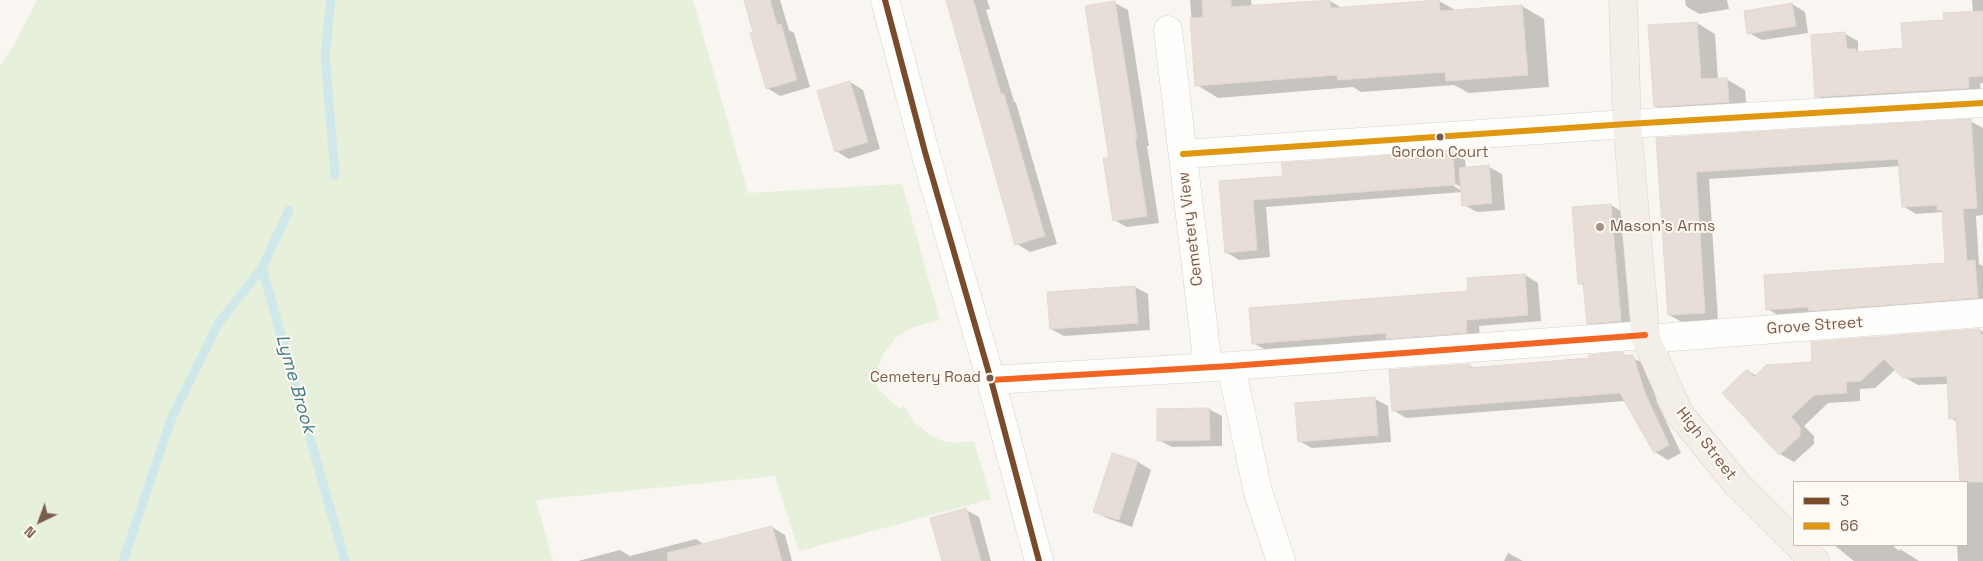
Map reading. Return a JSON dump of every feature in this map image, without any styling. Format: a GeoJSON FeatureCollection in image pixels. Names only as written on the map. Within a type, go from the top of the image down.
{"type":"FeatureCollection","features":[{"type":"Feature","properties":{"kind":"main road","name":"High Street"},"geometry":{"type":"LineString","coordinates":[[1623,0],[1626,124],[1646,337],[1679,413],[1737,484],[1793,540]]}},
{"type":"Feature","properties":{"kind":"main road"},"geometry":{"type":"LineString","coordinates":[[1799,546],[1815,561]]}},
{"type":"Feature","properties":{"kind":"street"},"geometry":{"type":"LineString","coordinates":[[885,0],[925,152],[991,380],[1039,561]]}},
{"type":"Feature","properties":{"kind":"street","name":"Cemetery View"},"geometry":{"type":"LineString","coordinates":[[1168,30],[1182,154],[1219,367],[1281,561]]}},
{"type":"Feature","properties":{"kind":"street"},"geometry":{"type":"LineString","coordinates":[[1182,154],[1626,124],[1892,110],[1983,103]]}},
{"type":"Feature","properties":{"kind":"street","name":"Grove Street"},"geometry":{"type":"LineString","coordinates":[[1646,337],[1983,313]]}},
{"type":"Feature","properties":{"kind":"street"},"geometry":{"type":"LineString","coordinates":[[991,380],[1219,367],[1646,337]]}},
{"type":"Feature","properties":{"kind":"green space"},"geometry":{"type":"Polygon","coordinates":[[[37,0],[693,0],[748,193],[902,184],[940,320],[911,328],[895,338],[884,353],[875,374],[877,388],[899,408],[904,407],[914,422],[930,435],[953,443],[974,441],[991,499],[799,551],[775,476],[536,500],[553,561],[0,561],[0,65],[13,47],[37,0]]]}},
{"type":"Feature","properties":{"kind":"building"},"geometry":{"type":"Polygon","coordinates":[[[744,0],[770,0],[777,25],[781,24],[797,80],[766,89],[750,33],[753,32],[744,0]]]}},
{"type":"Feature","properties":{"kind":"building"},"geometry":{"type":"Polygon","coordinates":[[[946,0],[973,0],[1001,94],[1004,94],[1045,236],[1015,245],[946,0]]]}},
{"type":"Feature","properties":{"kind":"building"},"geometry":{"type":"Polygon","coordinates":[[[1202,0],[1231,0],[1231,7],[1330,0],[1331,8],[1439,0],[1440,11],[1522,5],[1528,75],[1446,81],[1445,72],[1338,80],[1337,75],[1195,86],[1190,18],[1203,17],[1202,0]]]}},
{"type":"Feature","properties":{"kind":"building"},"geometry":{"type":"Polygon","coordinates":[[[1115,1],[1147,216],[1113,221],[1103,158],[1109,158],[1085,6],[1115,1]]]}},
{"type":"Feature","properties":{"kind":"building"},"geometry":{"type":"Polygon","coordinates":[[[1792,3],[1796,26],[1747,34],[1744,11],[1792,3]]]}},
{"type":"Feature","properties":{"kind":"building"},"geometry":{"type":"Polygon","coordinates":[[[1983,11],[1983,76],[1968,77],[1969,88],[1815,97],[1811,35],[1845,32],[1847,49],[1856,49],[1856,52],[1903,48],[1901,23],[1944,20],[1943,13],[1983,11]]]}},
{"type":"Feature","properties":{"kind":"building"},"geometry":{"type":"Polygon","coordinates":[[[1697,22],[1701,79],[1727,78],[1729,102],[1654,107],[1648,25],[1697,22]]]}},
{"type":"Feature","properties":{"kind":"building"},"geometry":{"type":"Polygon","coordinates":[[[850,81],[868,142],[835,152],[817,91],[850,81]]]}},
{"type":"Feature","properties":{"kind":"building"},"geometry":{"type":"Polygon","coordinates":[[[1971,119],[1977,208],[1963,209],[1967,261],[1975,260],[1978,298],[1809,311],[1808,307],[1766,310],[1764,275],[1945,263],[1942,210],[1937,210],[1937,205],[1902,207],[1898,159],[1696,172],[1705,313],[1668,315],[1656,138],[1971,119]]]}},
{"type":"Feature","properties":{"kind":"building"},"geometry":{"type":"Polygon","coordinates":[[[1453,151],[1455,185],[1253,200],[1257,250],[1225,253],[1219,181],[1283,176],[1281,163],[1453,151]]]}},
{"type":"Feature","properties":{"kind":"building"},"geometry":{"type":"Polygon","coordinates":[[[1489,165],[1492,203],[1462,206],[1459,168],[1489,165]]]}},
{"type":"Feature","properties":{"kind":"building"},"geometry":{"type":"Polygon","coordinates":[[[1611,204],[1621,321],[1587,324],[1583,283],[1578,284],[1572,207],[1611,204]]]}},
{"type":"Feature","properties":{"kind":"building"},"geometry":{"type":"Polygon","coordinates":[[[1525,274],[1528,315],[1466,320],[1467,333],[1386,339],[1386,333],[1252,344],[1249,308],[1468,291],[1467,278],[1525,274]]]}},
{"type":"Feature","properties":{"kind":"building"},"geometry":{"type":"Polygon","coordinates":[[[1135,286],[1138,323],[1050,329],[1047,292],[1135,286]]]}},
{"type":"Feature","properties":{"kind":"building"},"geometry":{"type":"Polygon","coordinates":[[[1980,329],[1981,335],[1983,335],[1983,482],[1960,481],[1956,418],[1949,419],[1947,376],[1903,378],[1884,359],[1861,381],[1846,382],[1847,393],[1814,395],[1791,417],[1800,427],[1800,436],[1779,455],[1722,393],[1747,369],[1754,377],[1766,365],[1812,362],[1811,342],[1980,329]]]}},
{"type":"Feature","properties":{"kind":"building"},"geometry":{"type":"Polygon","coordinates":[[[1623,352],[1624,356],[1633,355],[1645,393],[1669,445],[1654,453],[1620,393],[1392,411],[1389,370],[1470,364],[1470,368],[1589,358],[1589,355],[1623,352]]]}},
{"type":"Feature","properties":{"kind":"building"},"geometry":{"type":"Polygon","coordinates":[[[1375,397],[1378,435],[1298,442],[1295,403],[1375,397]]]}},
{"type":"Feature","properties":{"kind":"building"},"geometry":{"type":"Polygon","coordinates":[[[1209,408],[1210,440],[1157,441],[1157,409],[1209,408]]]}},
{"type":"Feature","properties":{"kind":"building"},"geometry":{"type":"Polygon","coordinates":[[[1112,453],[1138,461],[1119,520],[1093,512],[1112,453]]]}},
{"type":"Feature","properties":{"kind":"building"},"geometry":{"type":"Polygon","coordinates":[[[966,508],[981,561],[942,561],[930,518],[966,508]]]}},
{"type":"Feature","properties":{"kind":"building"},"geometry":{"type":"Polygon","coordinates":[[[772,526],[782,561],[668,561],[667,553],[772,526]]]}},
{"type":"Feature","properties":{"kind":"waterway","name":"Lyme Brook"},"geometry":{"type":"LineString","coordinates":[[331,0],[325,55],[335,175]]}},
{"type":"Feature","properties":{"kind":"waterway","name":"Lyme Brook"},"geometry":{"type":"LineString","coordinates":[[289,210],[262,268],[345,561]]}},
{"type":"Feature","properties":{"kind":"waterway"},"geometry":{"type":"LineString","coordinates":[[123,561],[172,417],[218,324],[262,268]]}},
{"type":"Feature","properties":{"kind":"transit line","name":"3"},"geometry":{"type":"LineString","coordinates":[[885,0],[925,152],[991,380],[1039,561]]}},
{"type":"Feature","properties":{"kind":"transit line","name":"66"},"geometry":{"type":"LineString","coordinates":[[1183,154],[1627,124],[1983,103]]}},
{"type":"Feature","properties":{"kind":"transit line"},"geometry":{"type":"LineString","coordinates":[[991,380],[1231,366],[1645,335]]}},
{"type":"Feature","properties":{"kind":"place","name":"Gordon Court"},"geometry":{"type":"Point","coordinates":[1440,137]}},
{"type":"Feature","properties":{"kind":"place","name":"Mason's Arms"},"geometry":{"type":"Point","coordinates":[1600,227]}},
{"type":"Feature","properties":{"kind":"place","name":"Cemetery Road"},"geometry":{"type":"Point","coordinates":[990,378]}}]}
